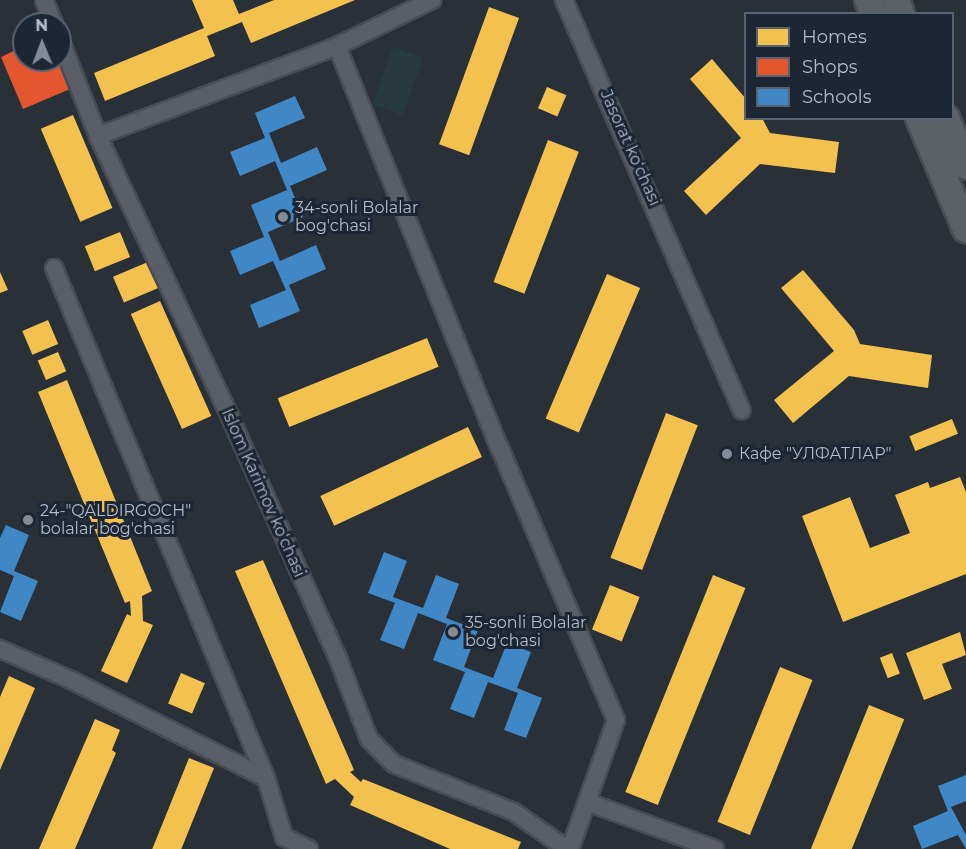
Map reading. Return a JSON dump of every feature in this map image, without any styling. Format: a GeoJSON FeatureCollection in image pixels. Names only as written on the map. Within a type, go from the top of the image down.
{"type":"FeatureCollection","features":[{"type":"Feature","properties":{"kind":"main road"},"geometry":{"type":"LineString","coordinates":[[920,120],[966,229]]}},
{"type":"Feature","properties":{"kind":"main road"},"geometry":{"type":"LineString","coordinates":[[947,120],[966,166]]}},
{"type":"Feature","properties":{"kind":"street"},"geometry":{"type":"LineString","coordinates":[[98,136],[337,46],[432,0]]}},
{"type":"Feature","properties":{"kind":"street","name":"Jasorat ko‘chasi"},"geometry":{"type":"LineString","coordinates":[[564,0],[741,410]]}},
{"type":"Feature","properties":{"kind":"street"},"geometry":{"type":"LineString","coordinates":[[337,46],[499,446],[616,720],[590,803],[569,849]]}},
{"type":"Feature","properties":{"kind":"street","name":"Islom Karimov ko‘chasi"},"geometry":{"type":"LineString","coordinates":[[72,70],[98,136],[235,428],[337,656],[369,739],[394,764],[514,812],[569,849]]}},
{"type":"Feature","properties":{"kind":"street"},"geometry":{"type":"LineString","coordinates":[[54,268],[267,778],[284,837],[309,849]]}},
{"type":"Feature","properties":{"kind":"street"},"geometry":{"type":"LineString","coordinates":[[0,649],[71,680],[267,778]]}},
{"type":"Feature","properties":{"kind":"street"},"geometry":{"type":"LineString","coordinates":[[590,803],[716,849]]}},
{"type":"Feature","properties":{"kind":"green space"},"geometry":{"type":"Polygon","coordinates":[[[393,47],[423,58],[402,115],[372,104],[393,47]]]}},
{"type":"Feature","properties":{"kind":"building: Homes"},"geometry":{"type":"Polygon","coordinates":[[[192,0],[233,0],[239,14],[274,0],[355,0],[251,43],[242,22],[207,36],[215,56],[105,101],[94,73],[204,28],[192,0]]]}},
{"type":"Feature","properties":{"kind":"building: Homes"},"geometry":{"type":"Polygon","coordinates":[[[489,7],[519,18],[469,155],[439,144],[489,7]]]}},
{"type":"Feature","properties":{"kind":"building: Homes"},"geometry":{"type":"Polygon","coordinates":[[[712,59],[744,97],[744,120],[763,120],[770,133],[839,142],[835,173],[760,164],[706,215],[684,191],[741,138],[690,79],[712,59]]]}},
{"type":"Feature","properties":{"kind":"building: Homes"},"geometry":{"type":"Polygon","coordinates":[[[547,87],[566,95],[557,116],[538,108],[547,87]]]}},
{"type":"Feature","properties":{"kind":"building: Homes"},"geometry":{"type":"Polygon","coordinates":[[[73,115],[112,208],[80,222],[41,129],[73,115]]]}},
{"type":"Feature","properties":{"kind":"building: Homes"},"geometry":{"type":"Polygon","coordinates":[[[548,140],[579,152],[524,294],[494,282],[548,140]]]}},
{"type":"Feature","properties":{"kind":"building: Homes"},"geometry":{"type":"Polygon","coordinates":[[[120,232],[130,257],[95,271],[85,246],[120,232]]]}},
{"type":"Feature","properties":{"kind":"building: Homes"},"geometry":{"type":"Polygon","coordinates":[[[148,262],[159,288],[124,303],[113,277],[148,262]]]}},
{"type":"Feature","properties":{"kind":"building: Homes"},"geometry":{"type":"Polygon","coordinates":[[[803,270],[854,330],[860,344],[932,355],[928,388],[849,376],[793,423],[774,400],[834,351],[781,288],[803,270]]]}},
{"type":"Feature","properties":{"kind":"building: Homes"},"geometry":{"type":"Polygon","coordinates":[[[0,272],[8,290],[0,293],[0,272]]]}},
{"type":"Feature","properties":{"kind":"building: Homes"},"geometry":{"type":"Polygon","coordinates":[[[607,274],[640,288],[579,433],[546,419],[607,274]]]}},
{"type":"Feature","properties":{"kind":"building: Homes"},"geometry":{"type":"Polygon","coordinates":[[[160,301],[211,416],[182,429],[131,314],[160,301]]]}},
{"type":"Feature","properties":{"kind":"building: Homes"},"geometry":{"type":"Polygon","coordinates":[[[48,320],[58,344],[32,355],[22,331],[48,320]]]}},
{"type":"Feature","properties":{"kind":"building: Homes"},"geometry":{"type":"Polygon","coordinates":[[[427,338],[439,367],[289,427],[278,398],[427,338]]]}},
{"type":"Feature","properties":{"kind":"building: Homes"},"geometry":{"type":"Polygon","coordinates":[[[58,352],[66,371],[46,380],[38,361],[58,352]]]}},
{"type":"Feature","properties":{"kind":"building: Homes"},"geometry":{"type":"Polygon","coordinates":[[[67,380],[152,591],[142,596],[143,621],[153,625],[127,683],[101,671],[127,614],[131,616],[130,601],[125,603],[38,392],[67,380]]]}},
{"type":"Feature","properties":{"kind":"building: Homes"},"geometry":{"type":"Polygon","coordinates":[[[666,413],[698,425],[642,570],[610,558],[666,413]]]}},
{"type":"Feature","properties":{"kind":"building: Homes"},"geometry":{"type":"Polygon","coordinates":[[[952,419],[958,434],[915,451],[909,436],[952,419]]]}},
{"type":"Feature","properties":{"kind":"building: Homes"},"geometry":{"type":"Polygon","coordinates":[[[468,427],[482,457],[334,526],[320,496],[468,427]]]}},
{"type":"Feature","properties":{"kind":"building: Homes"},"geometry":{"type":"Polygon","coordinates":[[[960,477],[966,492],[966,574],[843,622],[802,516],[850,497],[870,548],[910,533],[895,495],[928,482],[930,488],[960,477]]]}},
{"type":"Feature","properties":{"kind":"building: Homes"},"geometry":{"type":"Polygon","coordinates":[[[263,560],[354,770],[350,772],[361,782],[363,779],[521,842],[518,849],[450,849],[350,805],[354,797],[335,779],[326,784],[235,571],[263,560]]]}},
{"type":"Feature","properties":{"kind":"building: Homes"},"geometry":{"type":"Polygon","coordinates":[[[713,575],[745,588],[658,805],[625,792],[713,575]]]}},
{"type":"Feature","properties":{"kind":"building: Homes"},"geometry":{"type":"Polygon","coordinates":[[[610,585],[640,597],[622,641],[592,630],[610,585]]]}},
{"type":"Feature","properties":{"kind":"building: Homes"},"geometry":{"type":"Polygon","coordinates":[[[960,632],[966,655],[942,664],[952,689],[924,700],[906,653],[960,632]]]}},
{"type":"Feature","properties":{"kind":"building: Homes"},"geometry":{"type":"Polygon","coordinates":[[[892,653],[900,674],[888,678],[880,658],[892,653]]]}},
{"type":"Feature","properties":{"kind":"building: Homes"},"geometry":{"type":"Polygon","coordinates":[[[780,667],[812,680],[750,835],[717,822],[780,667]]]}},
{"type":"Feature","properties":{"kind":"building: Homes"},"geometry":{"type":"Polygon","coordinates":[[[181,673],[205,683],[192,714],[168,703],[181,673]]]}},
{"type":"Feature","properties":{"kind":"building: Homes"},"geometry":{"type":"Polygon","coordinates":[[[9,676],[35,688],[0,770],[0,697],[9,676]]]}},
{"type":"Feature","properties":{"kind":"building: Homes"},"geometry":{"type":"Polygon","coordinates":[[[869,705],[904,719],[852,849],[811,849],[869,705]]]}},
{"type":"Feature","properties":{"kind":"building: Homes"},"geometry":{"type":"Polygon","coordinates":[[[95,719],[120,730],[112,750],[116,753],[75,849],[39,849],[95,719]]]}},
{"type":"Feature","properties":{"kind":"building: Homes"},"geometry":{"type":"Polygon","coordinates":[[[189,758],[214,768],[181,849],[152,849],[189,758]]]}},
{"type":"Feature","properties":{"kind":"building: Shops"},"geometry":{"type":"Polygon","coordinates":[[[12,52],[12,72],[62,72],[70,89],[23,109],[1,57],[12,52]]]}},
{"type":"Feature","properties":{"kind":"building: Schools"},"geometry":{"type":"Polygon","coordinates":[[[295,96],[305,118],[269,133],[281,163],[317,147],[327,170],[290,186],[303,217],[268,232],[280,261],[316,245],[326,269],[289,285],[300,311],[259,328],[250,305],[286,290],[273,261],[240,275],[230,251],[264,237],[251,205],[287,190],[275,161],[240,176],[230,152],[265,138],[255,113],[295,96]]]}},
{"type":"Feature","properties":{"kind":"building: Schools"},"geometry":{"type":"Polygon","coordinates":[[[6,525],[29,535],[14,571],[38,581],[21,621],[0,612],[14,576],[0,570],[0,538],[6,525]]]}},
{"type":"Feature","properties":{"kind":"building: Schools"},"geometry":{"type":"Polygon","coordinates":[[[384,552],[407,561],[393,597],[423,608],[436,575],[459,584],[446,618],[478,630],[464,667],[493,678],[507,643],[531,652],[517,688],[542,698],[526,738],[504,730],[518,693],[488,682],[474,718],[450,709],[465,672],[433,660],[447,624],[418,613],[404,649],[380,640],[395,603],[368,593],[384,552]]]}},
{"type":"Feature","properties":{"kind":"building: Schools"},"geometry":{"type":"Polygon","coordinates":[[[966,775],[966,801],[951,807],[966,835],[966,849],[958,835],[922,849],[913,826],[948,811],[938,786],[966,775]]]}},
{"type":"Feature","properties":{"kind":"place","name":"34-sonli Bolalar bog'chasi"},"geometry":{"type":"Point","coordinates":[283,217]}},
{"type":"Feature","properties":{"kind":"place","name":"Кафе \"УЛФАТЛАР\""},"geometry":{"type":"Point","coordinates":[727,454]}},
{"type":"Feature","properties":{"kind":"place","name":"24-\"QALDIRGOCH\" bolalar bog'chasi"},"geometry":{"type":"Point","coordinates":[28,520]}},
{"type":"Feature","properties":{"kind":"place","name":"35-sonli Bolalar bog'chasi"},"geometry":{"type":"Point","coordinates":[453,632]}}]}
